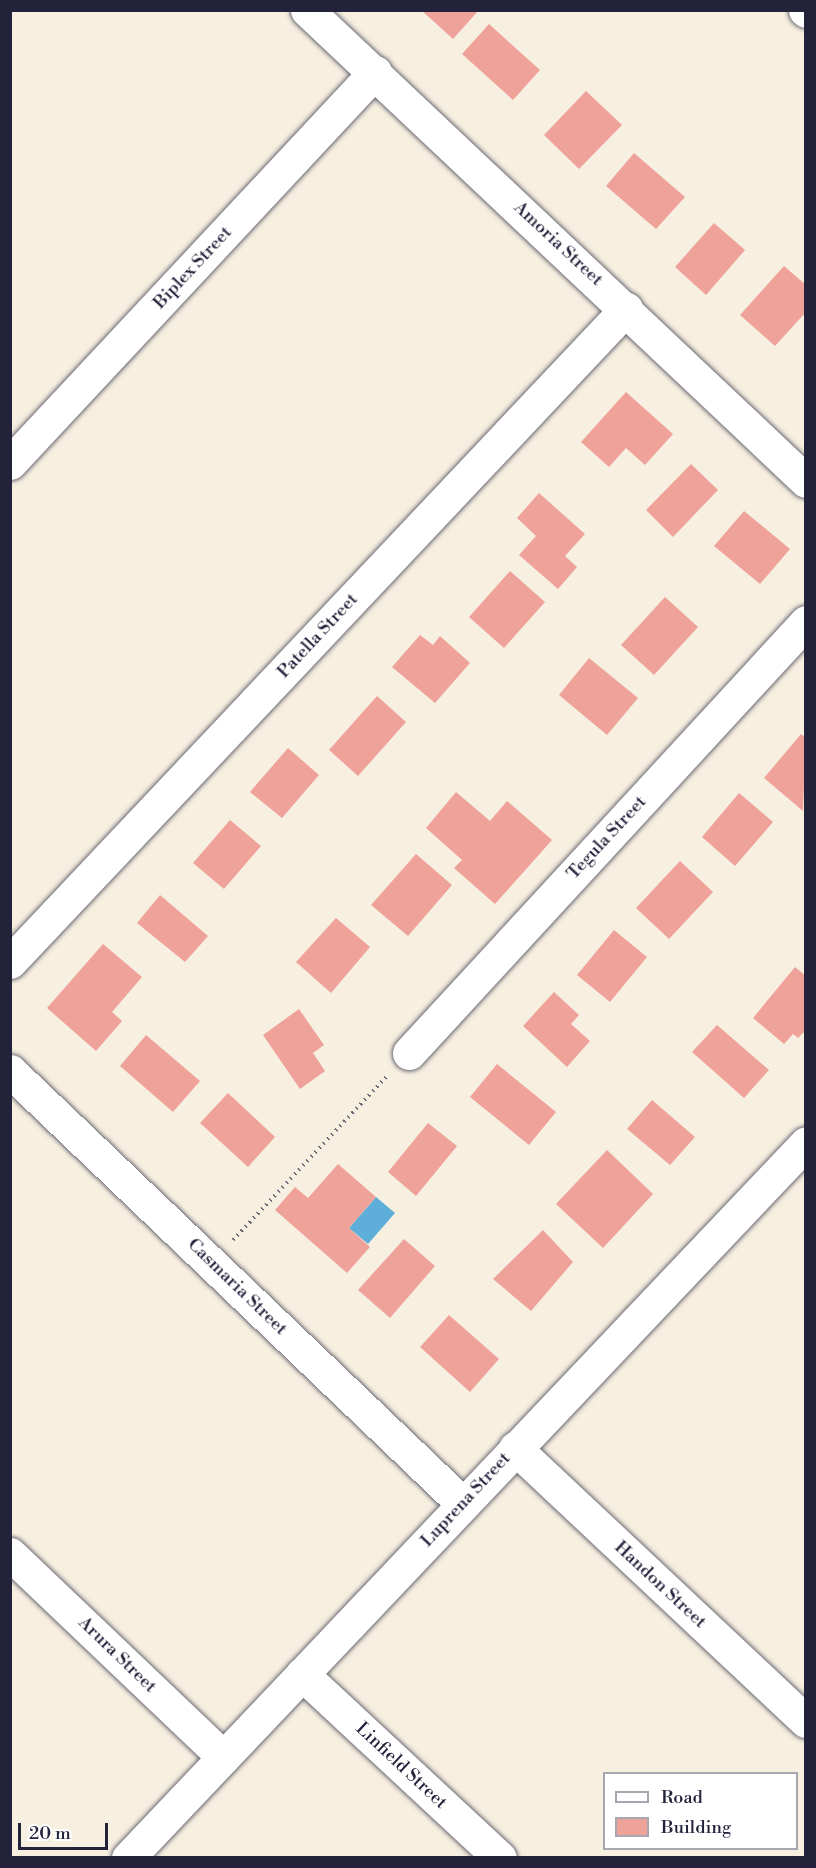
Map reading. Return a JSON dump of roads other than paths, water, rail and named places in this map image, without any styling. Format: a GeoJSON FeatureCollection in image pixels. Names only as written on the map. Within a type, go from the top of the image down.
{"type":"FeatureCollection","features":[{"type":"Feature","properties":{"kind":"street","name":"Amoria Street"},"geometry":{"type":"LineString","coordinates":[[307,10],[806,481]]}},
{"type":"Feature","properties":{"kind":"street","name":"Biplex Street"},"geometry":{"type":"LineString","coordinates":[[10,463],[375,72]]}},
{"type":"Feature","properties":{"kind":"street","name":"Patella Street"},"geometry":{"type":"LineString","coordinates":[[10,962],[626,309]]}},
{"type":"Feature","properties":{"kind":"street","name":"Tegula Street"},"geometry":{"type":"LineString","coordinates":[[409,1053],[806,622]]}},
{"type":"Feature","properties":{"kind":"street","name":"Casmaria Street"},"geometry":{"type":"LineString","coordinates":[[10,1071],[464,1504]]}},
{"type":"Feature","properties":{"kind":"street","name":"Luprena Street"},"geometry":{"type":"LineString","coordinates":[[128,1857],[806,1143]]}},
{"type":"Feature","properties":{"kind":"street","name":"Handon Street"},"geometry":{"type":"LineString","coordinates":[[515,1448],[806,1721]]}},
{"type":"Feature","properties":{"kind":"street","name":"Arura Street"},"geometry":{"type":"LineString","coordinates":[[10,1554],[223,1757]]}},
{"type":"Feature","properties":{"kind":"street","name":"Linfield Street"},"geometry":{"type":"LineString","coordinates":[[302,1674],[500,1857]]}},
{"type":"Feature","properties":{"kind":"water"},"geometry":{"type":"Polygon","coordinates":[[[376,1197],[395,1213],[368,1244],[349,1228],[376,1197]]]}}]}
